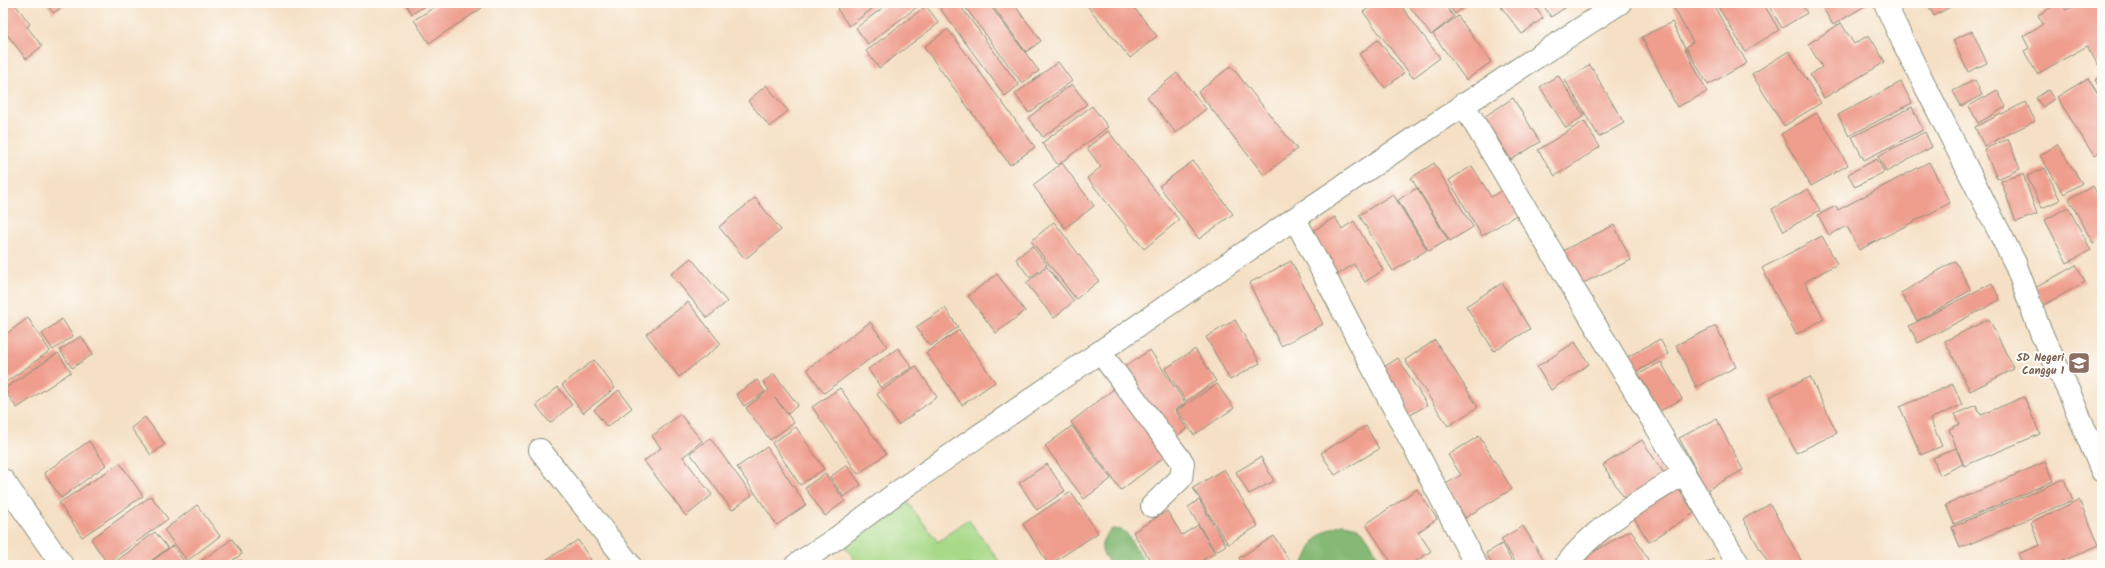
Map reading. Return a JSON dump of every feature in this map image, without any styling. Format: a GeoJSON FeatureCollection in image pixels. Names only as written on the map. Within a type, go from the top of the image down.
{"type":"FeatureCollection","features":[{"type":"Feature","properties":{"kind":"street"},"geometry":{"type":"LineString","coordinates":[[796,565],[1100,352],[1295,218],[1463,104],[1620,3]]}},
{"type":"Feature","properties":{"kind":"street"},"geometry":{"type":"LineString","coordinates":[[1885,3],[1904,44],[2015,263],[2041,333],[2069,392],[2102,471]]}},
{"type":"Feature","properties":{"kind":"street"},"geometry":{"type":"LineString","coordinates":[[1463,104],[1739,565]]}},
{"type":"Feature","properties":{"kind":"street"},"geometry":{"type":"LineString","coordinates":[[1295,218],[1476,565]]}},
{"type":"Feature","properties":{"kind":"street"},"geometry":{"type":"LineString","coordinates":[[1100,352],[1183,463],[1181,478],[1152,506]]}},
{"type":"Feature","properties":{"kind":"street"},"geometry":{"type":"LineString","coordinates":[[540,450],[630,565]]}},
{"type":"Feature","properties":{"kind":"street"},"geometry":{"type":"LineString","coordinates":[[1566,565],[1574,554],[1605,525],[1684,473]]}},
{"type":"Feature","properties":{"kind":"street"},"geometry":{"type":"LineString","coordinates":[[3,480],[62,565]]}},
{"type":"Feature","properties":{"kind":"green space"},"geometry":{"type":"Polygon","coordinates":[[[899,491],[938,542],[968,519],[1002,565],[859,565],[838,537],[899,491]]]}},
{"type":"Feature","properties":{"kind":"green space"},"geometry":{"type":"Polygon","coordinates":[[[1342,524],[1358,528],[1368,538],[1382,565],[1303,565],[1317,539],[1326,531],[1342,524]]]}},
{"type":"Feature","properties":{"kind":"green space"},"geometry":{"type":"Polygon","coordinates":[[[1112,529],[1122,530],[1127,534],[1146,565],[1111,565],[1102,550],[1102,542],[1112,529]]]}},
{"type":"Feature","properties":{"kind":"building"},"geometry":{"type":"Polygon","coordinates":[[[11,3],[14,3],[30,24],[27,27],[42,46],[26,59],[3,29],[3,10],[11,3]]]}},
{"type":"Feature","properties":{"kind":"building"},"geometry":{"type":"Polygon","coordinates":[[[46,3],[68,3],[53,13],[46,3]]]}},
{"type":"Feature","properties":{"kind":"building"},"geometry":{"type":"Polygon","coordinates":[[[405,3],[429,3],[412,14],[405,3]]]}},
{"type":"Feature","properties":{"kind":"building"},"geometry":{"type":"Polygon","coordinates":[[[441,3],[478,3],[482,8],[429,43],[414,20],[441,3]]]}},
{"type":"Feature","properties":{"kind":"building"},"geometry":{"type":"Polygon","coordinates":[[[844,3],[880,3],[849,26],[837,9],[844,3]]]}},
{"type":"Feature","properties":{"kind":"building"},"geometry":{"type":"Polygon","coordinates":[[[889,3],[921,4],[868,44],[856,28],[889,3]]]}},
{"type":"Feature","properties":{"kind":"building"},"geometry":{"type":"Polygon","coordinates":[[[936,3],[958,3],[1019,85],[1005,96],[936,3]]]}},
{"type":"Feature","properties":{"kind":"building"},"geometry":{"type":"Polygon","coordinates":[[[962,3],[988,3],[1039,71],[1022,83],[962,3]]]}},
{"type":"Feature","properties":{"kind":"building"},"geometry":{"type":"Polygon","coordinates":[[[990,3],[1013,3],[1041,41],[1026,52],[990,3]]]}},
{"type":"Feature","properties":{"kind":"building"},"geometry":{"type":"Polygon","coordinates":[[[1085,3],[1130,3],[1157,36],[1130,58],[1085,3]]]}},
{"type":"Feature","properties":{"kind":"building"},"geometry":{"type":"Polygon","coordinates":[[[1376,3],[1399,3],[1440,58],[1413,78],[1363,12],[1376,3]]]}},
{"type":"Feature","properties":{"kind":"building"},"geometry":{"type":"Polygon","coordinates":[[[1407,3],[1443,3],[1454,17],[1431,35],[1407,3]]]}},
{"type":"Feature","properties":{"kind":"building"},"geometry":{"type":"Polygon","coordinates":[[[1447,3],[1469,3],[1455,14],[1447,3]]]}},
{"type":"Feature","properties":{"kind":"building"},"geometry":{"type":"Polygon","coordinates":[[[1498,3],[1532,3],[1543,18],[1522,34],[1498,3]]]}},
{"type":"Feature","properties":{"kind":"building"},"geometry":{"type":"Polygon","coordinates":[[[1542,3],[1572,3],[1551,17],[1542,3]]]}},
{"type":"Feature","properties":{"kind":"building"},"geometry":{"type":"Polygon","coordinates":[[[1671,3],[1712,3],[1747,63],[1708,85],[1686,47],[1693,42],[1671,3]]]}},
{"type":"Feature","properties":{"kind":"building"},"geometry":{"type":"Polygon","coordinates":[[[1716,3],[1763,3],[1779,30],[1745,51],[1716,3]]]}},
{"type":"Feature","properties":{"kind":"building"},"geometry":{"type":"Polygon","coordinates":[[[1767,3],[1801,3],[1807,13],[1782,28],[1767,3]]]}},
{"type":"Feature","properties":{"kind":"building"},"geometry":{"type":"Polygon","coordinates":[[[1820,3],[1870,3],[1833,25],[1820,3]]]}},
{"type":"Feature","properties":{"kind":"building"},"geometry":{"type":"Polygon","coordinates":[[[1927,3],[1957,3],[1934,16],[1927,3]]]}},
{"type":"Feature","properties":{"kind":"building"},"geometry":{"type":"Polygon","coordinates":[[[2058,3],[2062,3],[2066,10],[2079,3],[2097,3],[2102,13],[2102,63],[2098,65],[2087,46],[2037,74],[2024,51],[2029,48],[2023,36],[2043,24],[2038,15],[2058,3]]]}},
{"type":"Feature","properties":{"kind":"building"},"geometry":{"type":"Polygon","coordinates":[[[926,6],[939,23],[879,68],[866,51],[926,6]]]}},
{"type":"Feature","properties":{"kind":"building"},"geometry":{"type":"Polygon","coordinates":[[[1458,16],[1491,62],[1466,80],[1433,34],[1458,16]]]}},
{"type":"Feature","properties":{"kind":"building"},"geometry":{"type":"Polygon","coordinates":[[[1672,22],[1707,92],[1677,107],[1642,37],[1672,22]]]}},
{"type":"Feature","properties":{"kind":"building"},"geometry":{"type":"Polygon","coordinates":[[[1841,23],[1854,44],[1869,35],[1885,62],[1824,98],[1810,75],[1822,67],[1808,44],[1841,23]]]}},
{"type":"Feature","properties":{"kind":"building"},"geometry":{"type":"Polygon","coordinates":[[[948,29],[1035,147],[1010,165],[924,47],[948,29]]]}},
{"type":"Feature","properties":{"kind":"building"},"geometry":{"type":"Polygon","coordinates":[[[1972,31],[1987,63],[1968,72],[1953,40],[1972,31]]]}},
{"type":"Feature","properties":{"kind":"building"},"geometry":{"type":"Polygon","coordinates":[[[1378,40],[1404,73],[1385,88],[1359,54],[1378,40]]]}},
{"type":"Feature","properties":{"kind":"building"},"geometry":{"type":"Polygon","coordinates":[[[1789,51],[1821,103],[1784,126],[1752,74],[1789,51]]]}},
{"type":"Feature","properties":{"kind":"building"},"geometry":{"type":"Polygon","coordinates":[[[1058,62],[1072,81],[1029,113],[1015,94],[1058,62]]]}},
{"type":"Feature","properties":{"kind":"building"},"geometry":{"type":"Polygon","coordinates":[[[1590,65],[1624,123],[1599,137],[1565,80],[1590,65]]]}},
{"type":"Feature","properties":{"kind":"building"},"geometry":{"type":"Polygon","coordinates":[[[1231,66],[1297,149],[1264,175],[1198,92],[1231,66]]]}},
{"type":"Feature","properties":{"kind":"building"},"geometry":{"type":"Polygon","coordinates":[[[1177,73],[1206,109],[1176,133],[1147,97],[1177,73]]]}},
{"type":"Feature","properties":{"kind":"building"},"geometry":{"type":"Polygon","coordinates":[[[1558,75],[1584,116],[1566,128],[1540,87],[1558,75]]]}},
{"type":"Feature","properties":{"kind":"building"},"geometry":{"type":"Polygon","coordinates":[[[2102,75],[2102,91],[2095,80],[2102,75]]]}},
{"type":"Feature","properties":{"kind":"building"},"geometry":{"type":"Polygon","coordinates":[[[2088,78],[2102,100],[2102,151],[2094,156],[2057,97],[2088,78]]]}},
{"type":"Feature","properties":{"kind":"building"},"geometry":{"type":"Polygon","coordinates":[[[1975,80],[1982,95],[1961,106],[1953,91],[1975,80]]]}},
{"type":"Feature","properties":{"kind":"building"},"geometry":{"type":"Polygon","coordinates":[[[1901,82],[1912,103],[1849,136],[1838,115],[1901,82]]]}},
{"type":"Feature","properties":{"kind":"building"},"geometry":{"type":"Polygon","coordinates":[[[1072,84],[1087,104],[1043,137],[1028,118],[1072,84]]]}},
{"type":"Feature","properties":{"kind":"building"},"geometry":{"type":"Polygon","coordinates":[[[766,85],[788,111],[770,127],[748,101],[766,85]]]}},
{"type":"Feature","properties":{"kind":"building"},"geometry":{"type":"Polygon","coordinates":[[[1997,90],[2006,107],[1978,123],[1969,106],[1997,90]]]}},
{"type":"Feature","properties":{"kind":"building"},"geometry":{"type":"Polygon","coordinates":[[[2048,90],[2054,99],[2042,107],[2036,98],[2048,90]]]}},
{"type":"Feature","properties":{"kind":"building"},"geometry":{"type":"Polygon","coordinates":[[[1513,98],[1540,142],[1511,160],[1484,117],[1513,98]]]}},
{"type":"Feature","properties":{"kind":"building"},"geometry":{"type":"Polygon","coordinates":[[[2026,102],[2035,121],[1984,146],[1975,127],[2026,102]]]}},
{"type":"Feature","properties":{"kind":"building"},"geometry":{"type":"Polygon","coordinates":[[[1092,106],[1108,127],[1058,165],[1042,143],[1092,106]]]}},
{"type":"Feature","properties":{"kind":"building"},"geometry":{"type":"Polygon","coordinates":[[[1912,107],[1923,130],[1864,160],[1852,137],[1912,107]]]}},
{"type":"Feature","properties":{"kind":"building"},"geometry":{"type":"Polygon","coordinates":[[[1817,113],[1848,165],[1811,186],[1781,134],[1817,113]]]}},
{"type":"Feature","properties":{"kind":"building"},"geometry":{"type":"Polygon","coordinates":[[[1584,121],[1600,147],[1555,176],[1538,150],[1584,121]]]}},
{"type":"Feature","properties":{"kind":"building"},"geometry":{"type":"Polygon","coordinates":[[[1108,131],[1179,220],[1144,249],[1087,178],[1101,167],[1087,148],[1108,131]]]}},
{"type":"Feature","properties":{"kind":"building"},"geometry":{"type":"Polygon","coordinates":[[[1925,132],[1932,147],[1886,172],[1878,156],[1925,132]]]}},
{"type":"Feature","properties":{"kind":"building"},"geometry":{"type":"Polygon","coordinates":[[[2008,139],[2020,169],[1997,179],[1984,149],[2008,139]]]}},
{"type":"Feature","properties":{"kind":"building"},"geometry":{"type":"Polygon","coordinates":[[[2057,144],[2082,183],[2064,194],[2040,156],[2057,144]]]}},
{"type":"Feature","properties":{"kind":"building"},"geometry":{"type":"Polygon","coordinates":[[[1877,159],[1884,172],[1855,187],[1848,174],[1877,159]]]}},
{"type":"Feature","properties":{"kind":"building"},"geometry":{"type":"Polygon","coordinates":[[[1193,161],[1233,214],[1199,239],[1159,186],[1193,161]]]}},
{"type":"Feature","properties":{"kind":"building"},"geometry":{"type":"Polygon","coordinates":[[[1929,162],[1950,203],[1859,250],[1847,226],[1829,235],[1818,215],[1836,206],[1838,210],[1929,162]]]}},
{"type":"Feature","properties":{"kind":"building"},"geometry":{"type":"Polygon","coordinates":[[[1062,163],[1094,206],[1065,228],[1033,185],[1062,163]]]}},
{"type":"Feature","properties":{"kind":"building"},"geometry":{"type":"Polygon","coordinates":[[[1434,163],[1473,227],[1450,241],[1411,178],[1434,163]]]}},
{"type":"Feature","properties":{"kind":"building"},"geometry":{"type":"Polygon","coordinates":[[[1472,166],[1491,197],[1504,189],[1518,214],[1482,236],[1449,180],[1472,166]]]}},
{"type":"Feature","properties":{"kind":"building"},"geometry":{"type":"Polygon","coordinates":[[[2045,168],[2060,200],[2042,208],[2027,176],[2045,168]]]}},
{"type":"Feature","properties":{"kind":"building"},"geometry":{"type":"Polygon","coordinates":[[[2023,174],[2037,214],[2016,222],[2001,181],[2023,174]]]}},
{"type":"Feature","properties":{"kind":"building"},"geometry":{"type":"Polygon","coordinates":[[[2093,186],[2102,202],[2102,238],[2093,243],[2069,199],[2093,186]]]}},
{"type":"Feature","properties":{"kind":"building"},"geometry":{"type":"Polygon","coordinates":[[[1417,188],[1448,240],[1429,251],[1398,200],[1417,188]]]}},
{"type":"Feature","properties":{"kind":"building"},"geometry":{"type":"Polygon","coordinates":[[[1808,189],[1820,210],[1784,231],[1772,209],[1808,189]]]}},
{"type":"Feature","properties":{"kind":"building"},"geometry":{"type":"Polygon","coordinates":[[[1393,194],[1427,250],[1393,271],[1359,215],[1393,194]]]}},
{"type":"Feature","properties":{"kind":"building"},"geometry":{"type":"Polygon","coordinates":[[[755,198],[781,230],[745,259],[719,227],[755,198]]]}},
{"type":"Feature","properties":{"kind":"building"},"geometry":{"type":"Polygon","coordinates":[[[2068,207],[2091,250],[2067,263],[2045,220],[2068,207]]]}},
{"type":"Feature","properties":{"kind":"building"},"geometry":{"type":"Polygon","coordinates":[[[1335,217],[1342,229],[1354,221],[1383,270],[1365,282],[1354,264],[1336,276],[1310,233],[1335,217]]]}},
{"type":"Feature","properties":{"kind":"building"},"geometry":{"type":"Polygon","coordinates":[[[1054,222],[1099,281],[1076,299],[1031,241],[1054,222]]]}},
{"type":"Feature","properties":{"kind":"building"},"geometry":{"type":"Polygon","coordinates":[[[1614,225],[1631,260],[1581,284],[1564,250],[1614,225]]]}},
{"type":"Feature","properties":{"kind":"building"},"geometry":{"type":"Polygon","coordinates":[[[1822,236],[1837,264],[1805,282],[1824,319],[1796,334],[1762,268],[1822,236]]]}},
{"type":"Feature","properties":{"kind":"building"},"geometry":{"type":"Polygon","coordinates":[[[1032,246],[1047,265],[1030,278],[1016,259],[1032,246]]]}},
{"type":"Feature","properties":{"kind":"building"},"geometry":{"type":"Polygon","coordinates":[[[691,258],[727,302],[707,318],[671,274],[691,258]]]}},
{"type":"Feature","properties":{"kind":"building"},"geometry":{"type":"Polygon","coordinates":[[[1291,261],[1323,324],[1281,346],[1249,283],[1291,261]]]}},
{"type":"Feature","properties":{"kind":"building"},"geometry":{"type":"Polygon","coordinates":[[[1955,261],[1971,290],[1917,321],[1901,293],[1955,261]]]}},
{"type":"Feature","properties":{"kind":"building"},"geometry":{"type":"Polygon","coordinates":[[[2076,265],[2085,282],[2044,305],[2035,288],[2076,265]]]}},
{"type":"Feature","properties":{"kind":"building"},"geometry":{"type":"Polygon","coordinates":[[[1047,267],[1074,301],[1054,318],[1026,283],[1047,267]]]}},
{"type":"Feature","properties":{"kind":"building"},"geometry":{"type":"Polygon","coordinates":[[[2102,271],[2102,285],[2096,275],[2102,271]]]}},
{"type":"Feature","properties":{"kind":"building"},"geometry":{"type":"Polygon","coordinates":[[[997,274],[1025,311],[996,333],[968,296],[997,274]]]}},
{"type":"Feature","properties":{"kind":"building"},"geometry":{"type":"Polygon","coordinates":[[[1502,283],[1530,329],[1494,351],[1466,306],[1502,283]]]}},
{"type":"Feature","properties":{"kind":"building"},"geometry":{"type":"Polygon","coordinates":[[[1992,283],[2000,300],[1918,343],[1909,326],[1992,283]]]}},
{"type":"Feature","properties":{"kind":"building"},"geometry":{"type":"Polygon","coordinates":[[[688,302],[721,344],[679,377],[646,334],[688,302]]]}},
{"type":"Feature","properties":{"kind":"building"},"geometry":{"type":"Polygon","coordinates":[[[945,308],[958,327],[930,346],[916,327],[945,308]]]}},
{"type":"Feature","properties":{"kind":"building"},"geometry":{"type":"Polygon","coordinates":[[[28,318],[50,351],[3,384],[3,336],[28,318]]]}},
{"type":"Feature","properties":{"kind":"building"},"geometry":{"type":"Polygon","coordinates":[[[62,319],[73,336],[53,350],[42,334],[62,319]]]}},
{"type":"Feature","properties":{"kind":"building"},"geometry":{"type":"Polygon","coordinates":[[[1989,319],[2014,369],[1970,391],[1945,341],[1989,319]]]}},
{"type":"Feature","properties":{"kind":"building"},"geometry":{"type":"Polygon","coordinates":[[[1235,320],[1260,363],[1230,380],[1206,337],[1235,320]]]}},
{"type":"Feature","properties":{"kind":"building"},"geometry":{"type":"Polygon","coordinates":[[[870,322],[887,346],[824,393],[807,369],[870,322]]]}},
{"type":"Feature","properties":{"kind":"building"},"geometry":{"type":"Polygon","coordinates":[[[1716,326],[1736,367],[1696,387],[1676,345],[1716,326]]]}},
{"type":"Feature","properties":{"kind":"building"},"geometry":{"type":"Polygon","coordinates":[[[959,330],[995,382],[962,405],[926,353],[959,330]]]}},
{"type":"Feature","properties":{"kind":"building"},"geometry":{"type":"Polygon","coordinates":[[[81,336],[93,354],[72,368],[60,350],[81,336]]]}},
{"type":"Feature","properties":{"kind":"building"},"geometry":{"type":"Polygon","coordinates":[[[1660,339],[1668,354],[1632,374],[1624,359],[1660,339]]]}},
{"type":"Feature","properties":{"kind":"building"},"geometry":{"type":"Polygon","coordinates":[[[1435,340],[1478,407],[1448,426],[1405,360],[1435,340]]]}},
{"type":"Feature","properties":{"kind":"building"},"geometry":{"type":"Polygon","coordinates":[[[1575,342],[1589,364],[1551,390],[1537,367],[1575,342]]]}},
{"type":"Feature","properties":{"kind":"building"},"geometry":{"type":"Polygon","coordinates":[[[898,348],[912,367],[881,388],[868,369],[898,348]]]}},
{"type":"Feature","properties":{"kind":"building"},"geometry":{"type":"Polygon","coordinates":[[[1195,349],[1216,381],[1186,401],[1165,369],[1195,349]]]}},
{"type":"Feature","properties":{"kind":"building"},"geometry":{"type":"Polygon","coordinates":[[[1150,350],[1185,403],[1175,410],[1187,429],[1172,439],[1124,367],[1150,350]]]}},
{"type":"Feature","properties":{"kind":"building"},"geometry":{"type":"Polygon","coordinates":[[[58,353],[71,372],[17,408],[4,389],[58,353]]]}},
{"type":"Feature","properties":{"kind":"building"},"geometry":{"type":"Polygon","coordinates":[[[1398,358],[1427,405],[1407,417],[1378,371],[1398,358]]]}},
{"type":"Feature","properties":{"kind":"building"},"geometry":{"type":"Polygon","coordinates":[[[594,360],[615,388],[583,413],[562,385],[594,360]]]}},
{"type":"Feature","properties":{"kind":"building"},"geometry":{"type":"Polygon","coordinates":[[[1661,362],[1682,399],[1660,411],[1639,374],[1661,362]]]}},
{"type":"Feature","properties":{"kind":"building"},"geometry":{"type":"Polygon","coordinates":[[[916,366],[937,397],[898,425],[877,394],[916,366]]]}},
{"type":"Feature","properties":{"kind":"building"},"geometry":{"type":"Polygon","coordinates":[[[774,374],[798,405],[788,414],[775,398],[794,423],[770,440],[746,408],[769,390],[763,382],[774,374]]]}},
{"type":"Feature","properties":{"kind":"building"},"geometry":{"type":"Polygon","coordinates":[[[1810,377],[1837,433],[1796,453],[1769,397],[1810,377]]]}},
{"type":"Feature","properties":{"kind":"building"},"geometry":{"type":"Polygon","coordinates":[[[757,380],[765,392],[744,406],[736,394],[757,380]]]}},
{"type":"Feature","properties":{"kind":"building"},"geometry":{"type":"Polygon","coordinates":[[[1217,384],[1234,408],[1194,435],[1177,410],[1217,384]]]}},
{"type":"Feature","properties":{"kind":"building"},"geometry":{"type":"Polygon","coordinates":[[[1953,384],[1962,405],[1930,419],[1942,446],[1921,455],[1900,407],[1953,384]]]}},
{"type":"Feature","properties":{"kind":"building"},"geometry":{"type":"Polygon","coordinates":[[[1119,385],[1171,452],[1121,490],[1071,422],[1119,385]]]}},
{"type":"Feature","properties":{"kind":"building"},"geometry":{"type":"Polygon","coordinates":[[[558,387],[572,405],[550,423],[536,405],[558,387]]]}},
{"type":"Feature","properties":{"kind":"building"},"geometry":{"type":"Polygon","coordinates":[[[840,388],[886,454],[858,474],[812,407],[840,388]]]}},
{"type":"Feature","properties":{"kind":"building"},"geometry":{"type":"Polygon","coordinates":[[[619,390],[632,408],[607,427],[594,410],[619,390]]]}},
{"type":"Feature","properties":{"kind":"building"},"geometry":{"type":"Polygon","coordinates":[[[2024,397],[2040,434],[1964,466],[1949,429],[1960,424],[1955,414],[1976,405],[1981,415],[2024,397]]]}},
{"type":"Feature","properties":{"kind":"building"},"geometry":{"type":"Polygon","coordinates":[[[680,414],[702,441],[683,457],[712,495],[686,516],[644,461],[661,448],[652,436],[680,414]]]}},
{"type":"Feature","properties":{"kind":"building"},"geometry":{"type":"Polygon","coordinates":[[[145,417],[165,444],[151,455],[131,428],[145,417]]]}},
{"type":"Feature","properties":{"kind":"building"},"geometry":{"type":"Polygon","coordinates":[[[1716,419],[1743,470],[1707,490],[1679,438],[1716,419]]]}},
{"type":"Feature","properties":{"kind":"building"},"geometry":{"type":"Polygon","coordinates":[[[1072,426],[1111,479],[1084,499],[1045,446],[1072,426]]]}},
{"type":"Feature","properties":{"kind":"building"},"geometry":{"type":"Polygon","coordinates":[[[1366,426],[1379,449],[1335,475],[1321,453],[1366,426]]]}},
{"type":"Feature","properties":{"kind":"building"},"geometry":{"type":"Polygon","coordinates":[[[796,427],[824,469],[800,485],[772,443],[796,427]]]}},
{"type":"Feature","properties":{"kind":"building"},"geometry":{"type":"Polygon","coordinates":[[[1479,436],[1512,489],[1465,518],[1446,484],[1461,475],[1448,455],[1479,436]]]}},
{"type":"Feature","properties":{"kind":"building"},"geometry":{"type":"Polygon","coordinates":[[[710,438],[752,495],[732,510],[690,453],[710,438]]]}},
{"type":"Feature","properties":{"kind":"building"},"geometry":{"type":"Polygon","coordinates":[[[1642,440],[1667,478],[1628,504],[1603,465],[1642,440]]]}},
{"type":"Feature","properties":{"kind":"building"},"geometry":{"type":"Polygon","coordinates":[[[89,441],[106,465],[61,498],[44,473],[89,441]]]}},
{"type":"Feature","properties":{"kind":"building"},"geometry":{"type":"Polygon","coordinates":[[[767,447],[806,505],[777,525],[737,467],[767,447]]]}},
{"type":"Feature","properties":{"kind":"building"},"geometry":{"type":"Polygon","coordinates":[[[1956,448],[1963,464],[1940,475],[1933,458],[1956,448]]]}},
{"type":"Feature","properties":{"kind":"building"},"geometry":{"type":"Polygon","coordinates":[[[1261,457],[1274,481],[1249,494],[1236,472],[1261,457]]]}},
{"type":"Feature","properties":{"kind":"building"},"geometry":{"type":"Polygon","coordinates":[[[2045,462],[2053,481],[1954,524],[1946,505],[2045,462]]]}},
{"type":"Feature","properties":{"kind":"building"},"geometry":{"type":"Polygon","coordinates":[[[120,463],[143,496],[82,537],[59,503],[120,463]]]}},
{"type":"Feature","properties":{"kind":"building"},"geometry":{"type":"Polygon","coordinates":[[[1047,464],[1065,491],[1037,510],[1019,483],[1047,464]]]}},
{"type":"Feature","properties":{"kind":"building"},"geometry":{"type":"Polygon","coordinates":[[[847,465],[861,485],[844,497],[830,477],[847,465]]]}},
{"type":"Feature","properties":{"kind":"building"},"geometry":{"type":"Polygon","coordinates":[[[1224,469],[1258,526],[1228,544],[1193,488],[1224,469]]]}},
{"type":"Feature","properties":{"kind":"building"},"geometry":{"type":"Polygon","coordinates":[[[825,473],[845,501],[825,516],[805,488],[825,473]]]}},
{"type":"Feature","properties":{"kind":"building"},"geometry":{"type":"Polygon","coordinates":[[[2064,479],[2073,500],[1960,548],[1952,527],[2064,479]]]}},
{"type":"Feature","properties":{"kind":"building"},"geometry":{"type":"Polygon","coordinates":[[[1676,485],[1694,513],[1649,542],[1631,513],[1676,485]]]}},
{"type":"Feature","properties":{"kind":"building"},"geometry":{"type":"Polygon","coordinates":[[[1417,489],[1437,519],[1418,532],[1431,551],[1410,565],[1393,565],[1366,524],[1417,489]]]}},
{"type":"Feature","properties":{"kind":"building"},"geometry":{"type":"Polygon","coordinates":[[[1071,492],[1098,533],[1049,565],[1023,524],[1071,492]]]}},
{"type":"Feature","properties":{"kind":"building"},"geometry":{"type":"Polygon","coordinates":[[[151,496],[168,519],[107,563],[91,539],[151,496]]]}},
{"type":"Feature","properties":{"kind":"building"},"geometry":{"type":"Polygon","coordinates":[[[1199,500],[1226,545],[1215,552],[1188,507],[1199,500]]]}},
{"type":"Feature","properties":{"kind":"building"},"geometry":{"type":"Polygon","coordinates":[[[2079,500],[2099,545],[2054,565],[2023,565],[2018,554],[2040,545],[2031,522],[2079,500]]]}},
{"type":"Feature","properties":{"kind":"building"},"geometry":{"type":"Polygon","coordinates":[[[1770,504],[1804,565],[1769,565],[1743,519],[1770,504]]]}},
{"type":"Feature","properties":{"kind":"building"},"geometry":{"type":"Polygon","coordinates":[[[197,505],[220,536],[187,561],[164,530],[197,505]]]}},
{"type":"Feature","properties":{"kind":"building"},"geometry":{"type":"Polygon","coordinates":[[[1167,511],[1182,535],[1198,525],[1215,553],[1195,565],[1153,565],[1133,532],[1167,511]]]}},
{"type":"Feature","properties":{"kind":"building"},"geometry":{"type":"Polygon","coordinates":[[[1523,526],[1547,565],[1517,565],[1501,539],[1523,526]]]}},
{"type":"Feature","properties":{"kind":"building"},"geometry":{"type":"Polygon","coordinates":[[[1631,530],[1651,565],[1581,565],[1578,561],[1631,530]]]}},
{"type":"Feature","properties":{"kind":"building"},"geometry":{"type":"Polygon","coordinates":[[[155,532],[168,548],[146,565],[111,565],[155,532]]]}},
{"type":"Feature","properties":{"kind":"building"},"geometry":{"type":"Polygon","coordinates":[[[1274,536],[1290,562],[1285,565],[1243,565],[1239,558],[1274,536]]]}},
{"type":"Feature","properties":{"kind":"building"},"geometry":{"type":"Polygon","coordinates":[[[232,539],[242,554],[226,565],[195,565],[232,539]]]}},
{"type":"Feature","properties":{"kind":"building"},"geometry":{"type":"Polygon","coordinates":[[[578,540],[594,565],[542,565],[541,563],[578,540]]]}},
{"type":"Feature","properties":{"kind":"building"},"geometry":{"type":"Polygon","coordinates":[[[1502,544],[1514,565],[1493,565],[1486,553],[1502,544]]]}},
{"type":"Feature","properties":{"kind":"building"},"geometry":{"type":"Polygon","coordinates":[[[172,546],[187,565],[147,565],[172,546]]]}},
{"type":"Feature","properties":{"kind":"building"},"geometry":{"type":"Polygon","coordinates":[[[1713,559],[1716,565],[1703,565],[1713,559]]]}},
{"type":"Feature","properties":{"kind":"building"},"geometry":{"type":"Polygon","coordinates":[[[242,560],[246,565],[234,565],[242,560]]]}},
{"type":"Feature","properties":{"kind":"place","name":"SD Negeri Canggu 1"},"geometry":{"type":"Point","coordinates":[2079,363]}}]}
